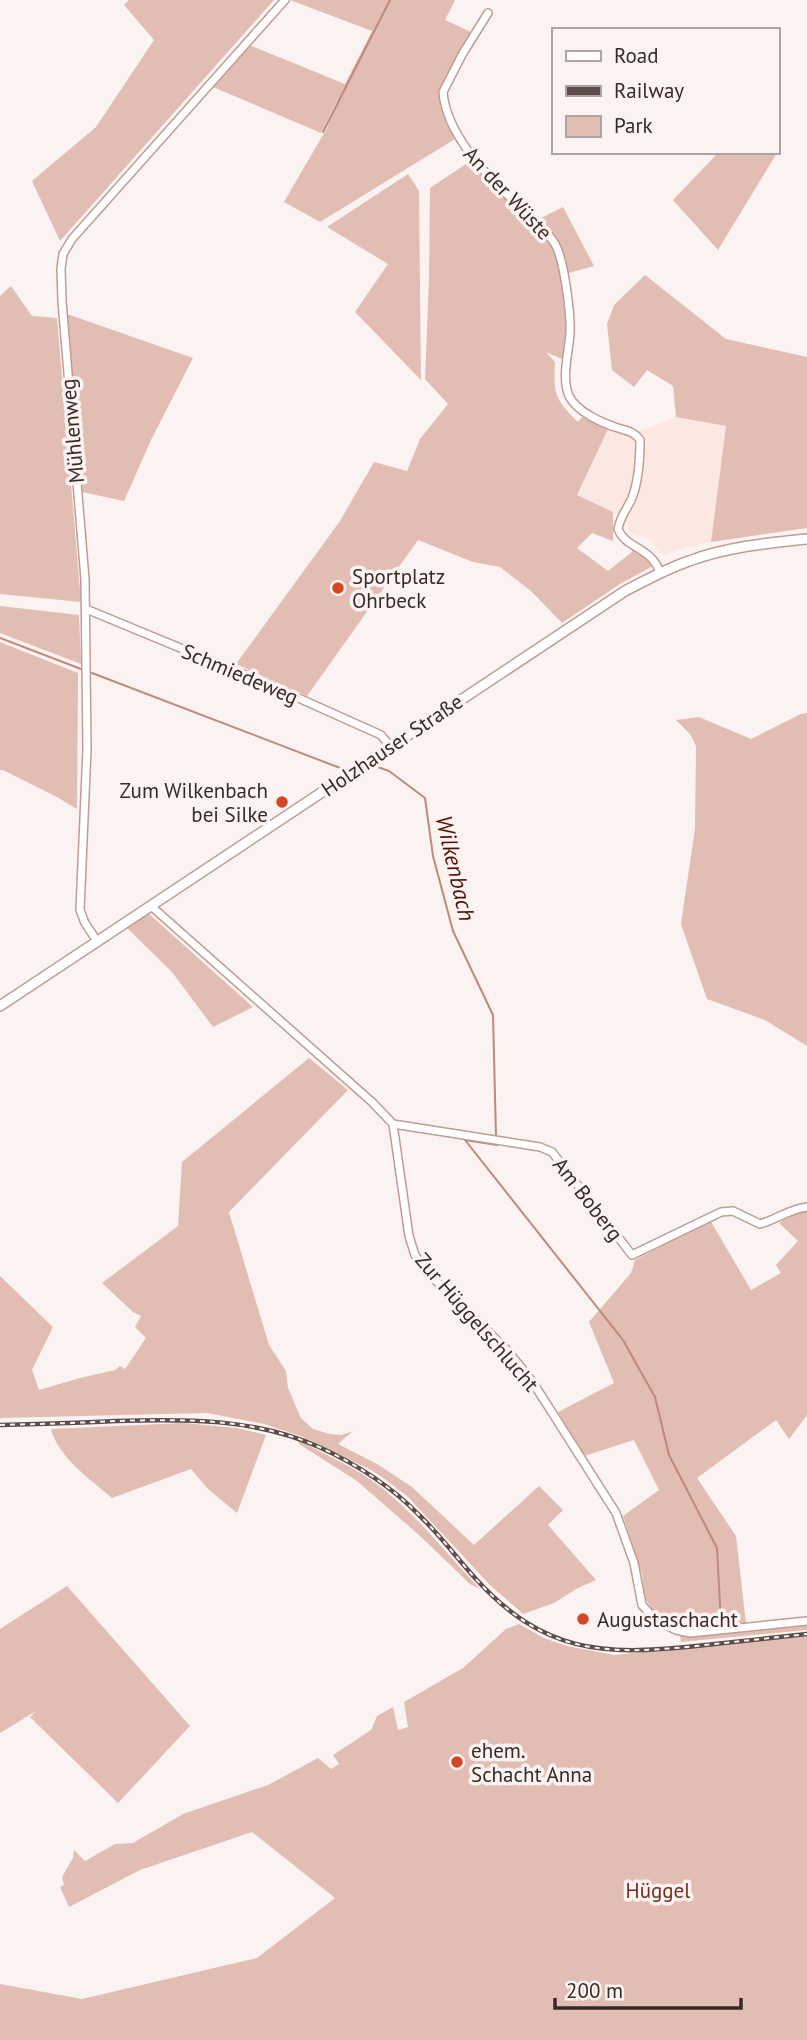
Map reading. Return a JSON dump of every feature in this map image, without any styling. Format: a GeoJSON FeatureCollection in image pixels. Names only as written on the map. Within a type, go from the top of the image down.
{"type":"FeatureCollection","features":[{"type":"Feature","properties":{"kind":"street","name":"Mühlenweg"},"geometry":{"type":"LineString","coordinates":[[97,941],[80,910],[87,749],[86,610],[62,300],[63,254],[72,239],[285,0]]}},
{"type":"Feature","properties":{"kind":"street","name":"An der Wüste"},"geometry":{"type":"LineString","coordinates":[[488,13],[443,92],[448,115],[459,140],[505,193],[555,243],[560,257],[569,312],[566,380],[568,393],[577,406],[593,417],[632,432],[640,440],[636,486],[618,529],[624,539],[653,558],[660,572]]}},
{"type":"Feature","properties":{"kind":"street","name":"Holzhauser Straße"},"geometry":{"type":"LineString","coordinates":[[0,1006],[625,591],[690,560],[719,552],[807,539]]}},
{"type":"Feature","properties":{"kind":"street","name":"Schmiedeweg"},"geometry":{"type":"LineString","coordinates":[[86,610],[265,683],[381,735],[390,746]]}},
{"type":"Feature","properties":{"kind":"street"},"geometry":{"type":"LineString","coordinates":[[151,906],[372,1102],[393,1124]]}},
{"type":"Feature","properties":{"kind":"street","name":"Am Boberg"},"geometry":{"type":"LineString","coordinates":[[393,1124],[540,1147],[552,1152],[632,1255],[722,1212],[733,1211],[760,1224],[794,1209],[807,1207]]}},
{"type":"Feature","properties":{"kind":"street","name":"Zur Hüggelschlucht"},"geometry":{"type":"LineString","coordinates":[[393,1124],[408,1236],[415,1255],[427,1272],[506,1349],[532,1381],[616,1513],[634,1563],[640,1601],[646,1611],[660,1622],[690,1633],[807,1621]]}},
{"type":"Feature","properties":{"kind":"shaded area"},"geometry":{"type":"Polygon","coordinates":[[[676,417],[726,426],[711,542],[664,555],[649,539],[629,533],[627,519],[577,495],[610,424],[639,431],[676,417]]]}},
{"type":"Feature","properties":{"kind":"green space"},"geometry":{"type":"Polygon","coordinates":[[[129,0],[274,0],[60,241],[32,181],[96,127],[154,40],[124,5],[129,0]]]}},
{"type":"Feature","properties":{"kind":"green space"},"geometry":{"type":"Polygon","coordinates":[[[290,0],[455,0],[445,20],[471,32],[439,91],[455,139],[320,222],[284,202],[327,128],[339,97],[321,133],[213,87],[249,45],[345,84],[372,31],[290,0]]]}},
{"type":"Feature","properties":{"kind":"green space"},"geometry":{"type":"Polygon","coordinates":[[[717,154],[776,154],[718,250],[673,200],[717,154]]]}},
{"type":"Feature","properties":{"kind":"green space"},"geometry":{"type":"Polygon","coordinates":[[[472,160],[553,245],[560,274],[567,329],[564,360],[546,352],[555,362],[557,395],[578,422],[582,417],[608,429],[577,495],[613,512],[613,541],[592,533],[577,548],[608,571],[632,552],[632,547],[643,554],[653,566],[620,584],[562,623],[531,591],[500,567],[473,562],[418,540],[307,696],[236,664],[340,521],[374,462],[407,471],[420,439],[448,404],[425,379],[430,188],[472,160]]]}},
{"type":"Feature","properties":{"kind":"green space"},"geometry":{"type":"Polygon","coordinates":[[[408,174],[419,191],[421,380],[355,312],[388,264],[327,227],[408,174]]]}},
{"type":"Feature","properties":{"kind":"green space"},"geometry":{"type":"Polygon","coordinates":[[[563,207],[594,266],[565,274],[559,246],[537,220],[563,207]]]}},
{"type":"Feature","properties":{"kind":"green space"},"geometry":{"type":"Polygon","coordinates":[[[645,275],[726,339],[807,357],[807,528],[711,542],[726,426],[676,417],[673,386],[647,370],[634,387],[612,370],[607,324],[614,305],[645,275]]]}},
{"type":"Feature","properties":{"kind":"green space"},"geometry":{"type":"Polygon","coordinates":[[[11,286],[32,316],[57,318],[81,602],[0,594],[0,296],[11,286]]]}},
{"type":"Feature","properties":{"kind":"green space"},"geometry":{"type":"Polygon","coordinates":[[[67,314],[193,358],[151,440],[124,501],[82,492],[67,314]]]}},
{"type":"Feature","properties":{"kind":"green space"},"geometry":{"type":"Polygon","coordinates":[[[0,606],[79,615],[81,664],[0,633],[0,606]]]}},
{"type":"Feature","properties":{"kind":"green space"},"geometry":{"type":"Polygon","coordinates":[[[0,642],[78,673],[77,809],[0,770],[0,642]]]}},
{"type":"Feature","properties":{"kind":"green space"},"geometry":{"type":"Polygon","coordinates":[[[807,713],[807,1046],[765,1020],[707,999],[681,924],[695,828],[696,746],[690,734],[676,720],[699,717],[751,739],[807,713]]]}},
{"type":"Feature","properties":{"kind":"green space"},"geometry":{"type":"Polygon","coordinates":[[[148,913],[253,1007],[213,1027],[172,972],[126,927],[148,913]]]}},
{"type":"Feature","properties":{"kind":"green space"},"geometry":{"type":"Polygon","coordinates":[[[309,1058],[348,1090],[229,1212],[269,1345],[286,1371],[288,1388],[301,1418],[313,1429],[330,1434],[342,1435],[353,1431],[338,1444],[377,1464],[412,1487],[474,1545],[539,1486],[563,1510],[548,1525],[596,1580],[554,1603],[523,1614],[490,1585],[408,1497],[371,1470],[303,1437],[264,1424],[207,1413],[0,1418],[0,1276],[53,1327],[32,1370],[39,1390],[115,1370],[120,1366],[125,1369],[146,1338],[135,1327],[141,1316],[133,1312],[102,1283],[178,1226],[182,1162],[309,1058]]]}},
{"type":"Feature","properties":{"kind":"green space"},"geometry":{"type":"Polygon","coordinates":[[[807,1210],[807,1415],[789,1439],[776,1420],[697,1478],[736,1536],[746,1624],[682,1628],[661,1618],[645,1598],[642,1574],[623,1516],[659,1490],[634,1440],[584,1456],[558,1412],[614,1383],[589,1322],[631,1273],[635,1260],[710,1220],[751,1290],[781,1273],[776,1265],[798,1241],[779,1223],[796,1212],[807,1210]]]}},
{"type":"Feature","properties":{"kind":"green space"},"geometry":{"type":"Polygon","coordinates":[[[184,1423],[237,1428],[266,1435],[237,1513],[208,1489],[191,1469],[112,1498],[68,1458],[51,1429],[184,1423]]]}},
{"type":"Feature","properties":{"kind":"green space"},"geometry":{"type":"Polygon","coordinates":[[[298,1440],[352,1468],[382,1488],[420,1524],[480,1589],[470,1584],[357,1481],[299,1444],[298,1440]]]}},
{"type":"Feature","properties":{"kind":"green space"},"geometry":{"type":"Polygon","coordinates":[[[67,1586],[190,1726],[118,1803],[30,1717],[36,1711],[0,1733],[0,1629],[67,1586]]]}},
{"type":"Feature","properties":{"kind":"green space","name":"Hüggel"},"geometry":{"type":"Polygon","coordinates":[[[519,1624],[544,1638],[567,1646],[614,1655],[807,1636],[807,2040],[0,2040],[0,1984],[82,1999],[257,1958],[335,1898],[252,1832],[140,1870],[69,1907],[60,1887],[64,1885],[62,1877],[73,1858],[74,1850],[85,1861],[115,1844],[133,1843],[183,1814],[268,1785],[318,1758],[331,1769],[339,1764],[333,1755],[371,1730],[377,1716],[393,1707],[398,1730],[408,1727],[404,1702],[463,1668],[506,1629],[519,1624]]]}},
{"type":"Feature","properties":{"kind":"green space"},"geometry":{"type":"Polygon","coordinates":[[[807,1625],[807,1630],[681,1642],[680,1635],[690,1636],[807,1625]]]}},
{"type":"Feature","properties":{"kind":"waterway"},"geometry":{"type":"LineString","coordinates":[[323,132],[390,0]]}},
{"type":"Feature","properties":{"kind":"waterway","name":"Wilkenbach"},"geometry":{"type":"LineString","coordinates":[[0,638],[81,669]]}},
{"type":"Feature","properties":{"kind":"waterway","name":"Wilkenbach"},"geometry":{"type":"LineString","coordinates":[[92,673],[348,771]]}},
{"type":"Feature","properties":{"kind":"waterway","name":"Wilkenbach"},"geometry":{"type":"LineString","coordinates":[[356,775],[362,777],[375,766],[389,771],[425,798],[433,856],[453,931],[493,1015],[496,1135]]}},
{"type":"Feature","properties":{"kind":"waterway"},"geometry":{"type":"LineString","coordinates":[[497,1145],[465,1140],[623,1340],[655,1397],[669,1455],[717,1548],[721,1623]]}},
{"type":"Feature","properties":{"kind":"railway"},"geometry":{"type":"LineString","coordinates":[[0,1425],[142,1420],[219,1422],[270,1430],[294,1437],[346,1461],[385,1485],[427,1523],[500,1603],[525,1622],[576,1644],[603,1649],[662,1649],[807,1634]]}},
{"type":"Feature","properties":{"kind":"place","name":"Sportplatz Ohrbeck"},"geometry":{"type":"Point","coordinates":[338,588]}},
{"type":"Feature","properties":{"kind":"place","name":"Zum Wilkenbach bei Silke"},"geometry":{"type":"Point","coordinates":[282,802]}},
{"type":"Feature","properties":{"kind":"place","name":"Augustaschacht"},"geometry":{"type":"Point","coordinates":[583,1619]}},
{"type":"Feature","properties":{"kind":"place","name":"ehem. Schacht Anna"},"geometry":{"type":"Point","coordinates":[457,1762]}}]}
